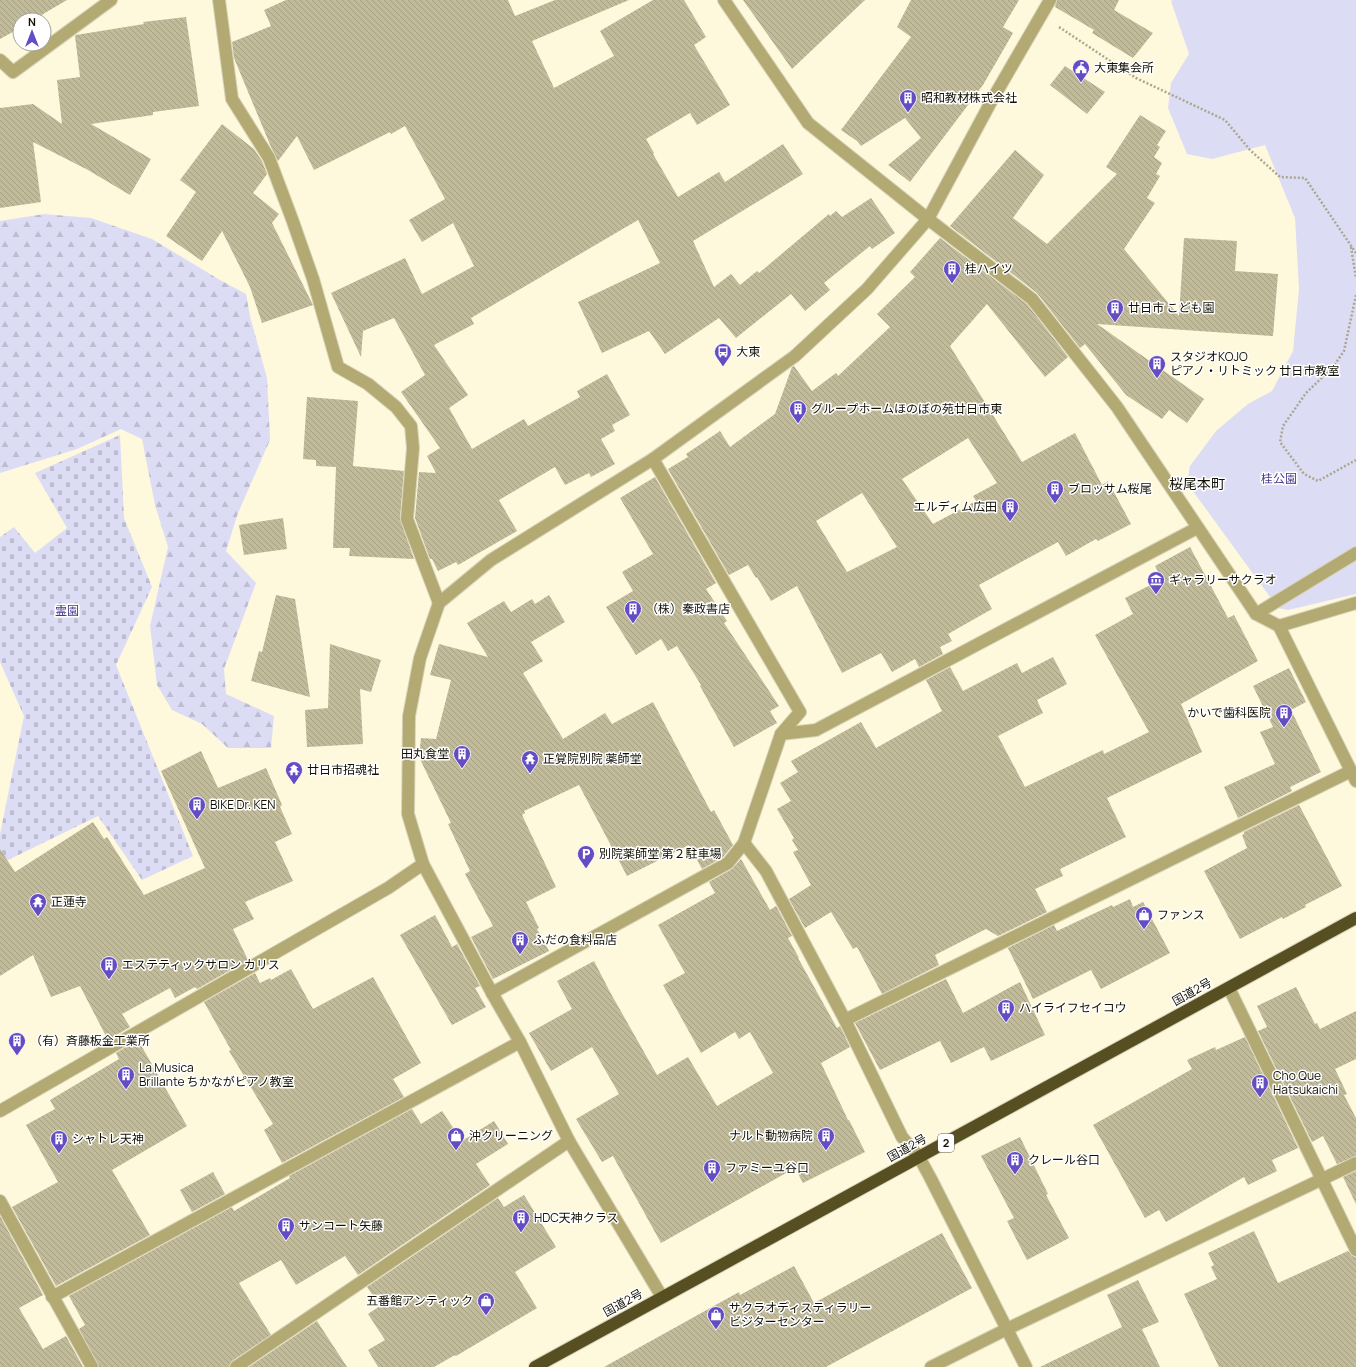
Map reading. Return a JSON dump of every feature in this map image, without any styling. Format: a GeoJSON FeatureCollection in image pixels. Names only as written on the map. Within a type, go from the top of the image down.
{"type":"FeatureCollection","features":[{"type":"Feature","properties":{"kind":"highway","name":"国道2号"},"geometry":{"type":"LineString","coordinates":[[535,1367],[1356,918]]}},
{"type":"Feature","properties":{"kind":"street"},"geometry":{"type":"LineString","coordinates":[[0,60],[13,72],[111,0]]}},
{"type":"Feature","properties":{"kind":"street"},"geometry":{"type":"LineString","coordinates":[[220,0],[232,100],[269,158],[313,279],[338,368],[368,384],[396,407],[411,426],[413,448],[407,519],[440,603]]}},
{"type":"Feature","properties":{"kind":"street"},"geometry":{"type":"LineString","coordinates":[[724,0],[808,123],[928,219],[1032,299],[1117,407],[1256,614],[1279,626],[1353,776],[845,1020]]}},
{"type":"Feature","properties":{"kind":"street"},"geometry":{"type":"LineString","coordinates":[[662,1298],[569,1141],[520,1042],[423,864],[408,814],[409,716],[420,658],[440,603],[491,560],[653,459],[796,356],[867,289],[928,219],[992,100],[1050,0]]}},
{"type":"Feature","properties":{"kind":"street"},"geometry":{"type":"LineString","coordinates":[[492,993],[728,863],[744,843],[781,734],[800,712],[653,459]]}},
{"type":"Feature","properties":{"kind":"street"},"geometry":{"type":"LineString","coordinates":[[781,734],[816,730],[1197,528]]}},
{"type":"Feature","properties":{"kind":"street"},"geometry":{"type":"LineString","coordinates":[[1256,614],[1356,553]]}},
{"type":"Feature","properties":{"kind":"street"},"geometry":{"type":"LineString","coordinates":[[1279,626],[1356,603]]}},
{"type":"Feature","properties":{"kind":"street"},"geometry":{"type":"LineString","coordinates":[[744,843],[766,871],[845,1020],[902,1137],[919,1157],[931,1179],[1026,1367]]}},
{"type":"Feature","properties":{"kind":"street"},"geometry":{"type":"LineString","coordinates":[[0,1111],[388,888],[423,864]]}},
{"type":"Feature","properties":{"kind":"street"},"geometry":{"type":"LineString","coordinates":[[1229,988],[1356,1250]]}},
{"type":"Feature","properties":{"kind":"street"},"geometry":{"type":"LineString","coordinates":[[52,1297],[520,1042]]}},
{"type":"Feature","properties":{"kind":"street"},"geometry":{"type":"LineString","coordinates":[[236,1367],[569,1141]]}},
{"type":"Feature","properties":{"kind":"street"},"geometry":{"type":"LineString","coordinates":[[931,1367],[1007,1329],[1356,1163]]}},
{"type":"Feature","properties":{"kind":"street"},"geometry":{"type":"LineString","coordinates":[[0,1201],[92,1367]]}},
{"type":"Feature","properties":{"kind":"path"},"geometry":{"type":"LineString","coordinates":[[1042,15],[1136,78],[1225,120],[1250,150],[1280,176],[1305,178],[1356,253]]}},
{"type":"Feature","properties":{"kind":"path"},"geometry":{"type":"LineString","coordinates":[[1351,246],[1356,278]]}},
{"type":"Feature","properties":{"kind":"path"},"geometry":{"type":"LineString","coordinates":[[1356,296],[1344,351],[1333,367],[1306,393],[1283,426],[1280,442],[1304,474],[1318,481],[1356,460]]}},
{"type":"Feature","properties":{"kind":"green space","name":"桂公園"},"geometry":{"type":"Polygon","coordinates":[[[1356,0],[1356,594],[1288,610],[1278,608],[1187,483],[1190,466],[1216,431],[1248,404],[1272,391],[1293,351],[1299,289],[1295,218],[1265,145],[1212,159],[1187,154],[1168,108],[1171,83],[1189,54],[1171,1],[1356,0]]]}},
{"type":"Feature","properties":{"kind":"green space"},"geometry":{"type":"Polygon","coordinates":[[[44,214],[91,218],[152,239],[246,294],[250,316],[267,378],[270,440],[238,513],[226,551],[256,583],[224,669],[226,694],[274,716],[271,748],[228,748],[202,724],[172,710],[157,685],[150,626],[168,547],[155,505],[142,439],[121,429],[77,449],[0,473],[0,221],[44,214]]]}},
{"type":"Feature","properties":{"kind":"green space","name":"霊園"},"geometry":{"type":"Polygon","coordinates":[[[120,435],[124,518],[152,587],[116,665],[193,856],[142,880],[98,816],[0,864],[0,834],[24,716],[0,662],[0,537],[14,527],[35,553],[67,528],[35,473],[120,435]]]}},
{"type":"Feature","properties":{"kind":"building"},"geometry":{"type":"Polygon","coordinates":[[[0,0],[67,0],[47,12],[12,12],[12,32],[0,39],[0,0]]]}},
{"type":"Feature","properties":{"kind":"building"},"geometry":{"type":"Polygon","coordinates":[[[286,0],[508,0],[515,16],[555,0],[629,0],[532,41],[554,88],[614,56],[600,31],[653,0],[684,0],[706,37],[694,45],[730,105],[697,125],[690,113],[646,139],[678,197],[719,172],[725,182],[783,144],[803,174],[693,241],[714,287],[731,274],[740,285],[757,271],[759,273],[829,214],[830,216],[836,211],[842,217],[871,198],[895,233],[872,249],[870,246],[824,283],[830,290],[805,311],[791,294],[736,338],[719,318],[665,354],[649,331],[602,353],[578,302],[660,263],[638,220],[471,318],[474,324],[434,345],[468,395],[449,408],[472,449],[524,419],[528,426],[580,397],[577,391],[607,374],[630,415],[612,425],[615,431],[601,439],[615,464],[591,477],[589,473],[565,485],[555,467],[499,500],[517,531],[458,565],[456,562],[438,571],[432,559],[430,559],[415,518],[419,472],[436,473],[427,456],[440,448],[401,392],[425,375],[394,318],[363,331],[361,357],[331,293],[405,258],[422,294],[474,266],[453,223],[422,242],[409,220],[445,199],[405,126],[314,170],[297,136],[278,161],[234,58],[232,42],[271,26],[264,10],[286,0]]]}},
{"type":"Feature","properties":{"kind":"building"},"geometry":{"type":"Polygon","coordinates":[[[743,0],[865,0],[792,69],[743,0]]]}},
{"type":"Feature","properties":{"kind":"building"},"geometry":{"type":"Polygon","coordinates":[[[911,0],[1019,0],[1003,27],[1013,33],[983,85],[910,182],[888,165],[921,138],[905,118],[861,146],[857,141],[841,130],[911,37],[897,27],[911,0]]]}},
{"type":"Feature","properties":{"kind":"building"},"geometry":{"type":"Polygon","coordinates":[[[1057,0],[1119,0],[1114,10],[1153,33],[1133,58],[1092,33],[1094,30],[1055,7],[1057,0]]]}},
{"type":"Feature","properties":{"kind":"building"},"geometry":{"type":"Polygon","coordinates":[[[186,17],[199,106],[153,112],[153,115],[91,124],[151,159],[130,195],[88,170],[33,142],[41,202],[0,208],[0,108],[33,104],[62,124],[57,80],[80,77],[76,35],[144,24],[143,22],[186,17]]]}},
{"type":"Feature","properties":{"kind":"building","name":"大東集会所"},"geometry":{"type":"Polygon","coordinates":[[[1065,66],[1105,92],[1087,114],[1050,85],[1065,66]]]}},
{"type":"Feature","properties":{"kind":"building"},"geometry":{"type":"Polygon","coordinates":[[[1140,115],[1166,131],[1157,145],[1160,147],[1154,157],[1162,163],[1156,174],[1160,176],[1147,198],[1155,203],[1124,249],[1179,316],[1184,238],[1237,241],[1235,271],[1278,274],[1273,336],[1097,324],[1204,399],[1187,423],[1169,410],[1162,419],[1126,395],[1085,344],[1080,348],[1037,293],[950,226],[1015,150],[1044,175],[1013,218],[1047,244],[1117,174],[1106,167],[1140,115]]]}},
{"type":"Feature","properties":{"kind":"building"},"geometry":{"type":"Polygon","coordinates":[[[222,124],[254,149],[262,161],[267,174],[253,193],[279,214],[272,223],[313,305],[262,323],[250,287],[222,231],[202,261],[166,236],[196,192],[180,180],[222,124]]]}},
{"type":"Feature","properties":{"kind":"building"},"geometry":{"type":"Polygon","coordinates":[[[940,238],[1027,304],[1068,357],[1045,377],[987,304],[950,346],[1022,462],[1075,433],[1102,485],[1108,481],[1131,524],[1098,541],[1096,539],[1066,556],[1058,542],[979,585],[992,609],[948,634],[952,641],[940,647],[943,654],[919,667],[915,659],[892,672],[881,653],[842,673],[797,586],[771,601],[748,565],[729,575],[668,469],[688,457],[686,454],[720,431],[730,447],[775,414],[792,367],[794,366],[812,391],[836,373],[838,376],[890,327],[877,314],[915,277],[910,272],[940,238]],[[968,438],[902,479],[933,524],[976,501],[973,496],[997,483],[968,438]],[[862,493],[816,521],[847,572],[897,547],[862,493]]]}},
{"type":"Feature","properties":{"kind":"building"},"geometry":{"type":"Polygon","coordinates":[[[307,397],[358,401],[353,466],[404,471],[400,519],[414,559],[349,556],[350,548],[333,548],[336,467],[316,466],[316,460],[303,459],[307,397]]]}},
{"type":"Feature","properties":{"kind":"building"},"geometry":{"type":"Polygon","coordinates":[[[655,477],[716,583],[706,589],[727,621],[724,623],[779,706],[770,711],[777,723],[734,747],[700,686],[701,685],[677,646],[668,651],[661,639],[636,655],[606,607],[633,591],[622,572],[653,554],[620,498],[655,477]]]}},
{"type":"Feature","properties":{"kind":"building"},"geometry":{"type":"Polygon","coordinates":[[[283,518],[287,549],[244,555],[239,525],[283,518]]]}},
{"type":"Feature","properties":{"kind":"building"},"geometry":{"type":"Polygon","coordinates":[[[1190,547],[1228,618],[1234,615],[1258,661],[1181,704],[1202,752],[1107,798],[1126,837],[1060,869],[1063,876],[1035,889],[1047,912],[998,936],[986,929],[935,955],[939,965],[882,994],[857,947],[853,949],[831,912],[805,928],[789,899],[811,885],[793,852],[798,850],[792,840],[794,838],[777,809],[791,801],[780,783],[798,772],[791,761],[861,722],[876,748],[942,711],[926,680],[950,667],[963,691],[1017,663],[1022,673],[1053,657],[1067,684],[1037,700],[1043,713],[998,736],[1025,787],[1103,750],[1104,754],[1149,732],[1095,635],[1133,614],[1125,598],[1162,579],[1155,566],[1190,547]]]}},
{"type":"Feature","properties":{"kind":"building"},"geometry":{"type":"Polygon","coordinates":[[[276,595],[295,599],[310,697],[251,681],[259,651],[262,652],[276,595]]]}},
{"type":"Feature","properties":{"kind":"building"},"geometry":{"type":"Polygon","coordinates":[[[549,595],[565,622],[531,642],[543,661],[523,673],[563,739],[605,713],[612,724],[653,702],[711,812],[714,810],[733,845],[723,857],[702,869],[689,845],[627,876],[579,785],[524,811],[525,813],[522,815],[556,887],[526,902],[539,928],[537,929],[549,951],[493,979],[471,937],[493,926],[465,874],[470,871],[448,824],[451,823],[419,757],[421,738],[436,739],[451,680],[430,675],[439,644],[488,657],[467,623],[504,601],[511,612],[532,599],[535,604],[549,595]]]}},
{"type":"Feature","properties":{"kind":"building"},"geometry":{"type":"Polygon","coordinates":[[[330,644],[381,660],[371,692],[360,689],[363,744],[307,747],[305,710],[328,708],[330,644]]]}},
{"type":"Feature","properties":{"kind":"building","name":"かいで歯科医院"},"geometry":{"type":"Polygon","coordinates":[[[1289,668],[1306,702],[1291,710],[1321,772],[1290,787],[1292,791],[1238,818],[1224,787],[1275,764],[1260,732],[1273,727],[1253,686],[1289,668]]]}},
{"type":"Feature","properties":{"kind":"building"},"geometry":{"type":"Polygon","coordinates":[[[201,751],[218,788],[266,768],[282,805],[280,807],[292,834],[275,842],[293,881],[245,902],[254,919],[233,929],[248,960],[197,989],[195,987],[175,998],[170,988],[122,1014],[130,1027],[108,1040],[80,986],[51,997],[33,955],[0,976],[0,849],[15,872],[93,822],[104,839],[107,837],[144,895],[205,868],[161,771],[201,751]]]}},
{"type":"Feature","properties":{"kind":"building"},"geometry":{"type":"Polygon","coordinates":[[[1299,805],[1342,886],[1305,905],[1306,907],[1283,919],[1282,917],[1240,939],[1204,871],[1247,848],[1242,835],[1244,832],[1299,805]]]}},
{"type":"Feature","properties":{"kind":"building"},"geometry":{"type":"Polygon","coordinates":[[[741,859],[770,910],[776,906],[792,936],[788,938],[798,958],[837,1028],[840,1026],[850,1047],[821,1063],[865,1152],[803,1183],[795,1168],[661,1243],[613,1156],[602,1162],[576,1119],[619,1094],[592,1047],[551,1071],[529,1033],[572,1009],[557,981],[594,961],[657,1075],[688,1057],[717,1106],[773,1073],[750,1032],[739,1039],[735,1032],[701,1053],[663,985],[685,973],[658,925],[715,893],[709,882],[732,869],[741,859]]]}},
{"type":"Feature","properties":{"kind":"building"},"geometry":{"type":"Polygon","coordinates":[[[1130,899],[1133,907],[1143,902],[1170,953],[1101,989],[1091,970],[1033,999],[1008,948],[1054,925],[1057,931],[1112,905],[1113,907],[1130,899]]]}},
{"type":"Feature","properties":{"kind":"building"},"geometry":{"type":"Polygon","coordinates":[[[435,915],[452,947],[457,944],[480,986],[475,988],[486,1007],[452,1025],[400,935],[435,915]]]}},
{"type":"Feature","properties":{"kind":"building"},"geometry":{"type":"Polygon","coordinates":[[[291,969],[313,1009],[373,977],[421,1063],[393,1079],[404,1097],[282,1163],[264,1130],[273,1124],[229,1051],[231,1050],[204,1002],[255,973],[260,983],[270,978],[271,980],[291,969]]]}},
{"type":"Feature","properties":{"kind":"building"},"geometry":{"type":"Polygon","coordinates":[[[946,979],[963,1013],[1020,982],[1045,1035],[991,1061],[984,1047],[951,1063],[940,1041],[880,1070],[855,1023],[946,979]]]}},
{"type":"Feature","properties":{"kind":"building"},"geometry":{"type":"Polygon","coordinates":[[[1296,987],[1315,1024],[1317,1023],[1320,1029],[1356,1011],[1356,1059],[1335,1069],[1347,1094],[1344,1095],[1356,1118],[1356,1156],[1337,1164],[1323,1136],[1312,1142],[1258,1031],[1267,1027],[1257,1006],[1296,987]]]}},
{"type":"Feature","properties":{"kind":"building"},"geometry":{"type":"Polygon","coordinates":[[[1245,1037],[1298,1148],[1272,1160],[1277,1171],[1248,1185],[1244,1177],[1166,1222],[1159,1210],[1145,1218],[1093,1125],[1192,1069],[1187,1060],[1215,1047],[1216,1050],[1245,1037]]]}},
{"type":"Feature","properties":{"kind":"building"},"geometry":{"type":"Polygon","coordinates":[[[138,1040],[187,1126],[112,1170],[150,1235],[56,1286],[12,1207],[58,1182],[26,1125],[55,1109],[50,1100],[119,1059],[116,1053],[138,1040]]]}},
{"type":"Feature","properties":{"kind":"building"},"geometry":{"type":"Polygon","coordinates":[[[412,1109],[421,1124],[442,1111],[462,1141],[494,1121],[508,1144],[476,1164],[490,1185],[358,1275],[345,1256],[296,1285],[281,1260],[239,1283],[271,1335],[232,1361],[229,1367],[99,1367],[79,1329],[85,1325],[69,1296],[232,1207],[234,1211],[290,1178],[289,1176],[412,1109]]]}},
{"type":"Feature","properties":{"kind":"building"},"geometry":{"type":"Polygon","coordinates":[[[1020,1137],[1048,1194],[1046,1195],[1069,1238],[1027,1260],[1007,1221],[1014,1218],[981,1156],[1020,1137]]]}},
{"type":"Feature","properties":{"kind":"building"},"geometry":{"type":"Polygon","coordinates":[[[1356,1171],[1356,1204],[1343,1177],[1356,1171]]]}},
{"type":"Feature","properties":{"kind":"building"},"geometry":{"type":"Polygon","coordinates":[[[213,1172],[225,1194],[192,1212],[180,1190],[213,1172]]]}},
{"type":"Feature","properties":{"kind":"building"},"geometry":{"type":"Polygon","coordinates":[[[524,1195],[556,1247],[515,1272],[537,1308],[456,1356],[455,1355],[434,1367],[378,1367],[368,1350],[385,1340],[368,1314],[380,1306],[367,1287],[498,1198],[504,1207],[524,1195]]]}},
{"type":"Feature","properties":{"kind":"building"},"geometry":{"type":"Polygon","coordinates":[[[0,1216],[43,1295],[19,1308],[43,1349],[66,1336],[83,1367],[0,1367],[0,1216]]]}},
{"type":"Feature","properties":{"kind":"building"},"geometry":{"type":"Polygon","coordinates":[[[1254,1231],[1278,1283],[1348,1251],[1352,1256],[1356,1257],[1356,1367],[1219,1367],[1184,1294],[1217,1279],[1211,1267],[1214,1265],[1208,1253],[1254,1231]]]}},
{"type":"Feature","properties":{"kind":"building"},"geometry":{"type":"Polygon","coordinates":[[[942,1233],[972,1288],[826,1367],[604,1367],[739,1292],[740,1295],[794,1266],[814,1303],[942,1233]]]}},
{"type":"Feature","properties":{"kind":"building"},"geometry":{"type":"Polygon","coordinates":[[[1138,1280],[1159,1322],[1142,1329],[1160,1367],[1040,1367],[1122,1327],[1107,1295],[1138,1280]]]}},
{"type":"Feature","properties":{"kind":"building"},"geometry":{"type":"Polygon","coordinates":[[[317,1321],[347,1367],[249,1367],[317,1321]]]}},
{"type":"Feature","properties":{"kind":"place","name":"大東集会所"},"geometry":{"type":"Point","coordinates":[1081,83]}},
{"type":"Feature","properties":{"kind":"place","name":"昭和教材株式会社"},"geometry":{"type":"Point","coordinates":[908,113]}},
{"type":"Feature","properties":{"kind":"place","name":"桂ハイツ"},"geometry":{"type":"Point","coordinates":[952,284]}},
{"type":"Feature","properties":{"kind":"place","name":"廿日市 こども園"},"geometry":{"type":"Point","coordinates":[1115,323]}},
{"type":"Feature","properties":{"kind":"place","name":"大東"},"geometry":{"type":"Point","coordinates":[723,367]}},
{"type":"Feature","properties":{"kind":"place","name":"スタジオKOJO ピアノ・リトミック 廿日市教室"},"geometry":{"type":"Point","coordinates":[1157,379]}},
{"type":"Feature","properties":{"kind":"place","name":"グループホームほのぼの苑廿日市東"},"geometry":{"type":"Point","coordinates":[798,424]}},
{"type":"Feature","properties":{"kind":"place","name":"ブロッサム桜尾"},"geometry":{"type":"Point","coordinates":[1055,504]}},
{"type":"Feature","properties":{"kind":"place","name":"エルディム広田"},"geometry":{"type":"Point","coordinates":[1010,522]}},
{"type":"Feature","properties":{"kind":"place","name":"ギャラリーサクラオ"},"geometry":{"type":"Point","coordinates":[1156,595]}},
{"type":"Feature","properties":{"kind":"place","name":"（株）秦政書店"},"geometry":{"type":"Point","coordinates":[633,624]}},
{"type":"Feature","properties":{"kind":"place","name":"かいで歯科医院"},"geometry":{"type":"Point","coordinates":[1284,728]}},
{"type":"Feature","properties":{"kind":"place","name":"田丸食堂"},"geometry":{"type":"Point","coordinates":[462,769]}},
{"type":"Feature","properties":{"kind":"place","name":"正覚院別院 薬師堂"},"geometry":{"type":"Point","coordinates":[530,774]}},
{"type":"Feature","properties":{"kind":"place","name":"廿日市招魂社"},"geometry":{"type":"Point","coordinates":[294,785]}},
{"type":"Feature","properties":{"kind":"place","name":"BIKE Dr. KEN"},"geometry":{"type":"Point","coordinates":[197,820]}},
{"type":"Feature","properties":{"kind":"place","name":"別院薬師堂 第２駐車場"},"geometry":{"type":"Point","coordinates":[586,869]}},
{"type":"Feature","properties":{"kind":"place","name":"正蓮寺"},"geometry":{"type":"Point","coordinates":[38,917]}},
{"type":"Feature","properties":{"kind":"place","name":"ファンス"},"geometry":{"type":"Point","coordinates":[1144,930]}},
{"type":"Feature","properties":{"kind":"place","name":"ふだの食料品店"},"geometry":{"type":"Point","coordinates":[520,955]}},
{"type":"Feature","properties":{"kind":"place","name":"エステティックサロン カリス"},"geometry":{"type":"Point","coordinates":[109,980]}},
{"type":"Feature","properties":{"kind":"place","name":"ハイライフセイコウ"},"geometry":{"type":"Point","coordinates":[1006,1023]}},
{"type":"Feature","properties":{"kind":"place","name":"（有）斉藤板金工業所"},"geometry":{"type":"Point","coordinates":[17,1056]}},
{"type":"Feature","properties":{"kind":"place","name":"La Musica Brillante ちかながピアノ教室"},"geometry":{"type":"Point","coordinates":[126,1090]}},
{"type":"Feature","properties":{"kind":"place","name":"Cho Que Hatsukaichi"},"geometry":{"type":"Point","coordinates":[1260,1098]}},
{"type":"Feature","properties":{"kind":"place","name":"沖クリーニング"},"geometry":{"type":"Point","coordinates":[456,1151]}},
{"type":"Feature","properties":{"kind":"place","name":"ナルト動物病院"},"geometry":{"type":"Point","coordinates":[826,1151]}},
{"type":"Feature","properties":{"kind":"place","name":"シャトレ天神"},"geometry":{"type":"Point","coordinates":[59,1154]}},
{"type":"Feature","properties":{"kind":"place","name":"クレール谷口"},"geometry":{"type":"Point","coordinates":[1015,1175]}},
{"type":"Feature","properties":{"kind":"place","name":"ファミーユ谷口"},"geometry":{"type":"Point","coordinates":[712,1183]}},
{"type":"Feature","properties":{"kind":"place","name":"HDC天神クラス"},"geometry":{"type":"Point","coordinates":[521,1233]}},
{"type":"Feature","properties":{"kind":"place","name":"サンコート矢藤"},"geometry":{"type":"Point","coordinates":[286,1241]}},
{"type":"Feature","properties":{"kind":"place","name":"五番館アンティック"},"geometry":{"type":"Point","coordinates":[486,1316]}},
{"type":"Feature","properties":{"kind":"place","name":"サクラオディスティラリー ビジターセンター"},"geometry":{"type":"Point","coordinates":[716,1330]}},
{"type":"Feature","properties":{"kind":"district","name":"桜尾本町"},"geometry":{"type":"Point","coordinates":[1197,484]}}]}
